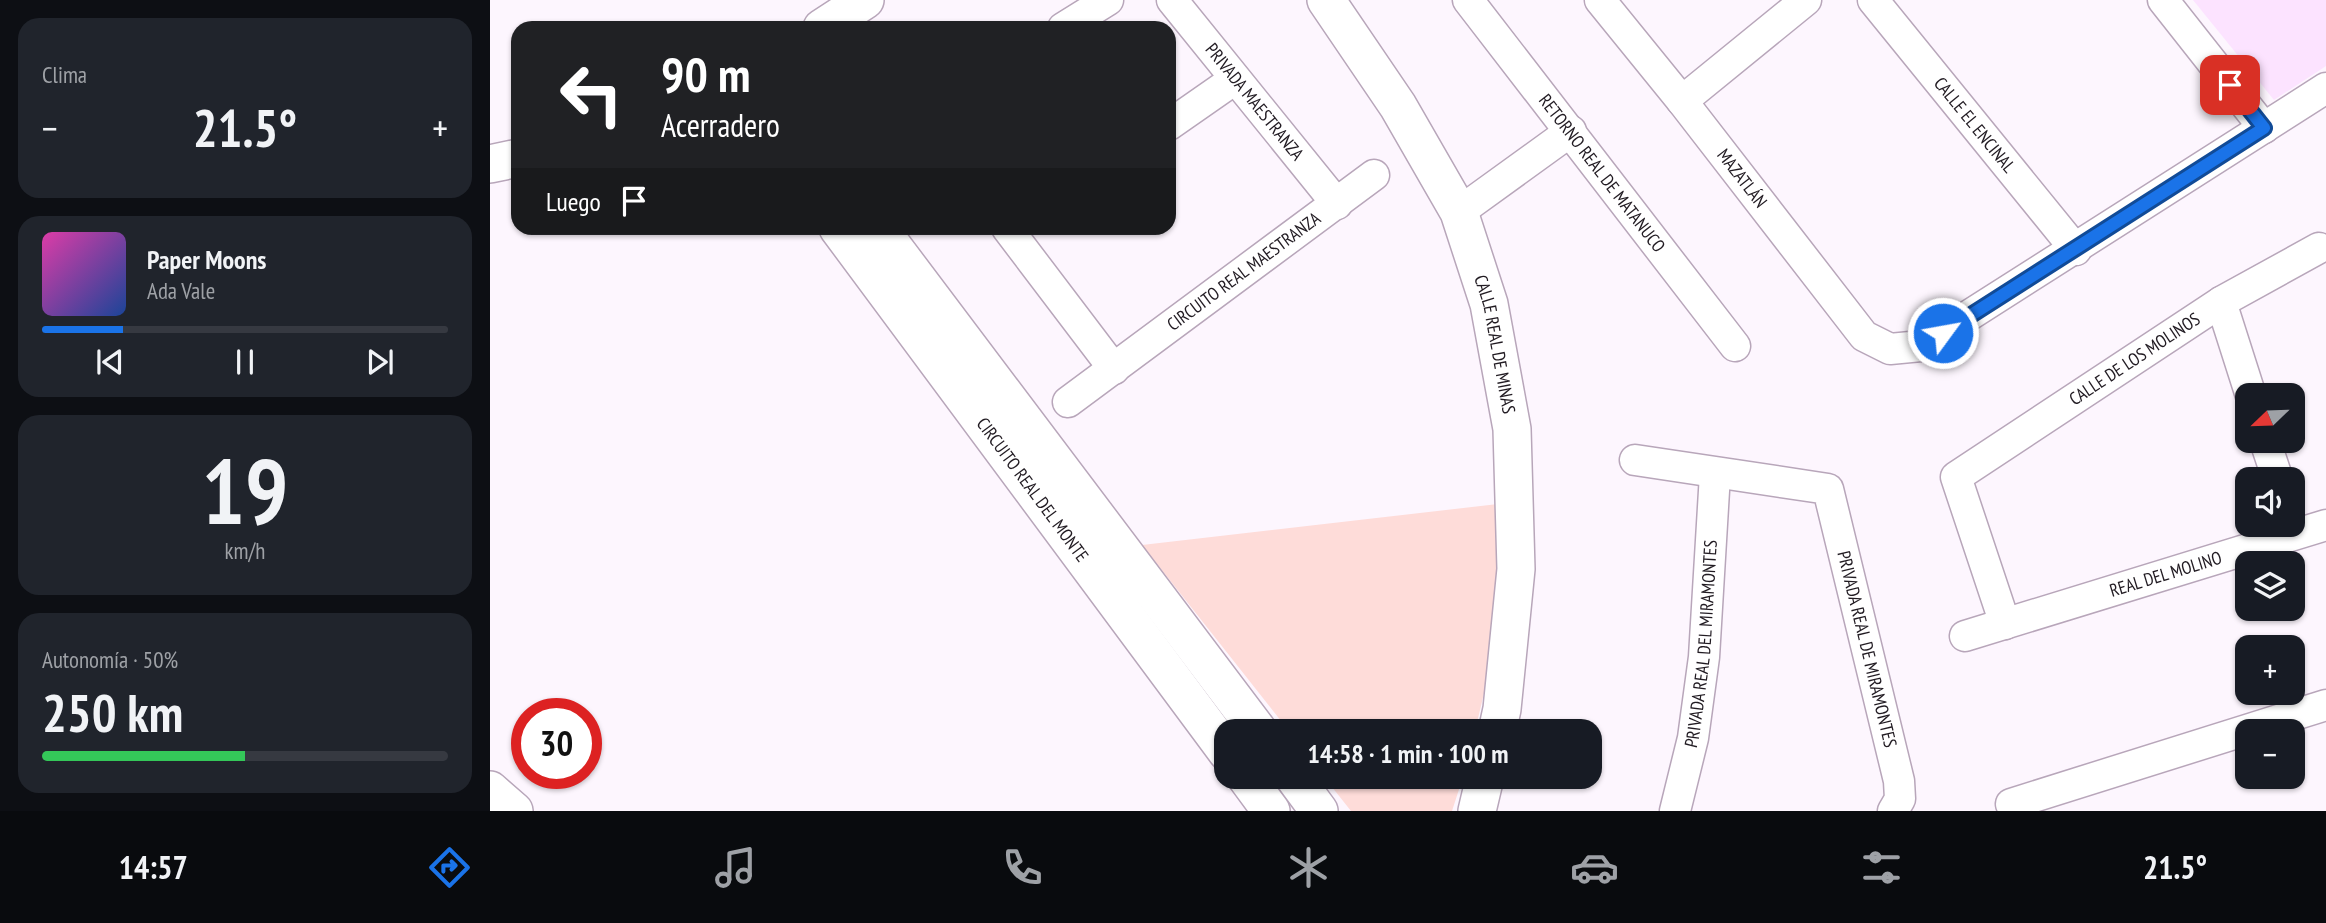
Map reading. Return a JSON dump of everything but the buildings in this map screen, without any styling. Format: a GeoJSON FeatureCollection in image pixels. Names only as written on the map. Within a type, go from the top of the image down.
{"type":"FeatureCollection","features":[{"type":"Feature","properties":{"kind":"street"},"geometry":{"type":"LineString","coordinates":[[832,21],[864,0]]}},
{"type":"Feature","properties":{"kind":"street"},"geometry":{"type":"LineString","coordinates":[[1074,21],[1108,0]]}},
{"type":"Feature","properties":{"kind":"street","name":"PRIVADA MAESTRANZA"},"geometry":{"type":"LineString","coordinates":[[1172,0],[1336,204]]}},
{"type":"Feature","properties":{"kind":"street","name":"CALLE REAL DE MINAS"},"geometry":{"type":"LineString","coordinates":[[1326,0],[1398,106],[1460,212],[1489,304],[1511,429],[1516,569],[1500,719]]}},
{"type":"Feature","properties":{"kind":"street","name":"RETORNO REAL DE MATANUCO"},"geometry":{"type":"LineString","coordinates":[[1468,0],[1735,346]]}},
{"type":"Feature","properties":{"kind":"street","name":"MAZATLÁN"},"geometry":{"type":"LineString","coordinates":[[1600,0],[1864,336],[1890,349],[1921,346],[2076,250]]}},
{"type":"Feature","properties":{"kind":"street"},"geometry":{"type":"LineString","coordinates":[[1682,101],[1806,0]]}},
{"type":"Feature","properties":{"kind":"street","name":"CALLE EL ENCINAL"},"geometry":{"type":"LineString","coordinates":[[1873,0],[2076,250]]}},
{"type":"Feature","properties":{"kind":"street"},"geometry":{"type":"LineString","coordinates":[[2163,0],[2264,128]]}},
{"type":"Feature","properties":{"kind":"street"},"geometry":{"type":"LineString","coordinates":[[1176,120],[1235,79]]}},
{"type":"Feature","properties":{"kind":"street"},"geometry":{"type":"LineString","coordinates":[[2076,250],[2326,88]]}},
{"type":"Feature","properties":{"kind":"street"},"geometry":{"type":"LineString","coordinates":[[1460,212],[1571,131]]}},
{"type":"Feature","properties":{"kind":"street"},"geometry":{"type":"LineString","coordinates":[[490,164],[511,160]]}},
{"type":"Feature","properties":{"kind":"street","name":"CIRCUITO REAL MAESTRANZA"},"geometry":{"type":"LineString","coordinates":[[1068,402],[1374,175]]}},
{"type":"Feature","properties":{"kind":"street","name":"CIRCUITO REAL DEL MONTE"},"geometry":{"type":"LineString","coordinates":[[843,235],[1214,734]]}},
{"type":"Feature","properties":{"kind":"street","name":"CIRCUITO REAL DEL MONTE"},"geometry":{"type":"LineString","coordinates":[[884,235],[1249,719]]}},
{"type":"Feature","properties":{"kind":"street"},"geometry":{"type":"LineString","coordinates":[[1019,235],[1114,369]]}},
{"type":"Feature","properties":{"kind":"street","name":"CALLE DE LOS MOLINOS"},"geometry":{"type":"LineString","coordinates":[[2005,624],[1956,477],[2221,302],[2319,248]]}},
{"type":"Feature","properties":{"kind":"street"},"geometry":{"type":"LineString","coordinates":[[2221,302],[2247,383]]}},
{"type":"Feature","properties":{"kind":"street"},"geometry":{"type":"LineString","coordinates":[[1635,460],[1716,474]]}},
{"type":"Feature","properties":{"kind":"street","name":"PRIVADA REAL DE MIRAMONTES"},"geometry":{"type":"LineString","coordinates":[[1716,474],[1828,489],[1899,781],[1900,799],[1893,811]]}},
{"type":"Feature","properties":{"kind":"street","name":"PRIVADA REAL DEL MIRAMONTES"},"geometry":{"type":"LineString","coordinates":[[1675,811],[1693,738],[1704,657],[1716,474]]}},
{"type":"Feature","properties":{"kind":"street","name":"REAL DEL MOLINO"},"geometry":{"type":"LineString","coordinates":[[2305,528],[2326,525]]}},
{"type":"Feature","properties":{"kind":"street","name":"REAL DEL MOLINO"},"geometry":{"type":"LineString","coordinates":[[1965,636],[2272,537]]}},
{"type":"Feature","properties":{"kind":"street"},"geometry":{"type":"LineString","coordinates":[[2011,804],[2326,705]]}},
{"type":"Feature","properties":{"kind":"street"},"geometry":{"type":"LineString","coordinates":[[1254,789],[1271,811]]}},
{"type":"Feature","properties":{"kind":"street"},"geometry":{"type":"LineString","coordinates":[[1303,789],[1319,811]]}},
{"type":"Feature","properties":{"kind":"street"},"geometry":{"type":"LineString","coordinates":[[1476,811],[1482,789]]}},
{"type":"Feature","properties":{"kind":"street"},"geometry":{"type":"LineString","coordinates":[[490,790],[514,811]]}},
{"type":"Feature","properties":{"kind":"shaded area"},"geometry":{"type":"Polygon","coordinates":[[[2193,0],[2326,0],[2326,66],[2274,100],[2193,0]]]}},
{"type":"Feature","properties":{"kind":"shaded area"},"geometry":{"type":"Polygon","coordinates":[[[1498,504],[1498,572],[1490,668],[1478,719],[1280,719],[1142,545],[1498,504]]]}},
{"type":"Feature","properties":{"kind":"shaded area"},"geometry":{"type":"Polygon","coordinates":[[[1334,789],[1459,789],[1452,811],[1351,811],[1334,789]]]}},
{"type":"Feature","properties":{"kind":"route"},"geometry":{"type":"LineString","coordinates":[[1943,333],[2264,128],[2230,85]]}}]}
